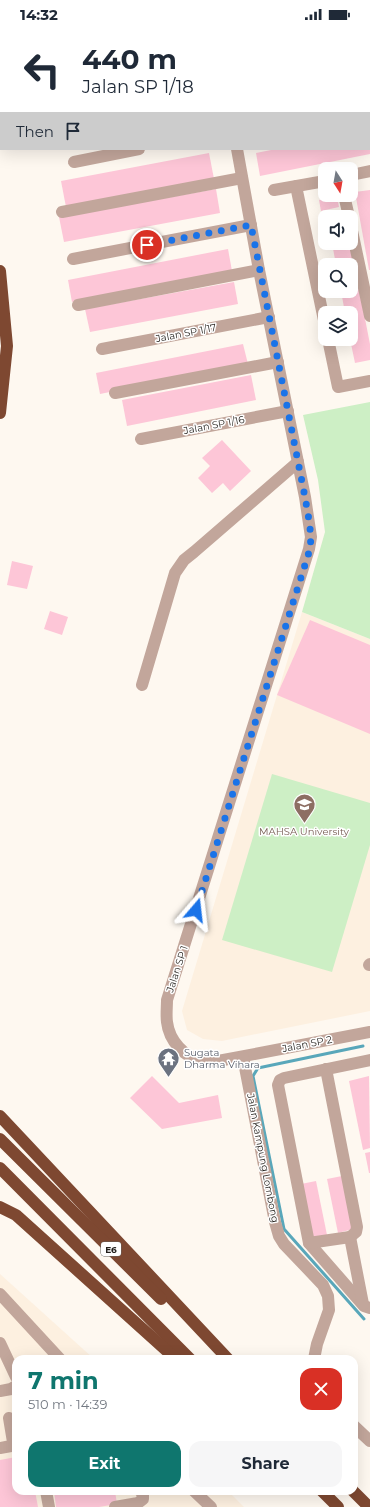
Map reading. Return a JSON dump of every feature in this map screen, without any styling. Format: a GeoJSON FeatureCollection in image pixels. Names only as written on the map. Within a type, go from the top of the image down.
{"type":"FeatureCollection","features":[{"type":"Feature","properties":{"kind":"highway"},"geometry":{"type":"LineString","coordinates":[[0,271],[7,346],[0,413]]}},
{"type":"Feature","properties":{"kind":"highway"},"geometry":{"type":"LineString","coordinates":[[0,1116],[224,1355]]}},
{"type":"Feature","properties":{"kind":"highway","name":"E6"},"geometry":{"type":"LineString","coordinates":[[0,1139],[217,1355]]}},
{"type":"Feature","properties":{"kind":"highway","name":"E6"},"geometry":{"type":"LineString","coordinates":[[0,1168],[186,1355]]}},
{"type":"Feature","properties":{"kind":"highway"},"geometry":{"type":"LineString","coordinates":[[0,1207],[16,1215],[172,1355]]}},
{"type":"Feature","properties":{"kind":"highway"},"geometry":{"type":"LineString","coordinates":[[326,1495],[338,1507]]}},
{"type":"Feature","properties":{"kind":"highway"},"geometry":{"type":"LineString","coordinates":[[357,1495],[369,1507]]}},
{"type":"Feature","properties":{"kind":"street"},"geometry":{"type":"LineString","coordinates":[[74,162],[134,150]]}},
{"type":"Feature","properties":{"kind":"street","name":"Jalan SP 1"},"geometry":{"type":"LineString","coordinates":[[237,150],[259,270],[298,462],[311,537],[310,549],[167,1000],[167,1022],[170,1035],[177,1046],[187,1055],[202,1061],[218,1061],[243,1057]]}},
{"type":"Feature","properties":{"kind":"street"},"geometry":{"type":"LineString","coordinates":[[358,174],[370,171]]}},
{"type":"Feature","properties":{"kind":"street"},"geometry":{"type":"LineString","coordinates":[[62,212],[242,178]]}},
{"type":"Feature","properties":{"kind":"street"},"geometry":{"type":"LineString","coordinates":[[274,190],[318,181]]}},
{"type":"Feature","properties":{"kind":"street"},"geometry":{"type":"LineString","coordinates":[[296,186],[321,306]]}},
{"type":"Feature","properties":{"kind":"street"},"geometry":{"type":"LineString","coordinates":[[73,259],[251,225]]}},
{"type":"Feature","properties":{"kind":"street"},"geometry":{"type":"LineString","coordinates":[[356,250],[370,316]]}},
{"type":"Feature","properties":{"kind":"street"},"geometry":{"type":"LineString","coordinates":[[78,305],[259,270]]}},
{"type":"Feature","properties":{"kind":"street","name":"Jalan SP 1/17"},"geometry":{"type":"LineString","coordinates":[[102,349],[269,316]]}},
{"type":"Feature","properties":{"kind":"street"},"geometry":{"type":"LineString","coordinates":[[329,346],[338,387],[370,381]]}},
{"type":"Feature","properties":{"kind":"street"},"geometry":{"type":"LineString","coordinates":[[115,393],[278,362]]}},
{"type":"Feature","properties":{"kind":"street","name":"Jalan SP 1/16"},"geometry":{"type":"LineString","coordinates":[[141,439],[288,411]]}},
{"type":"Feature","properties":{"kind":"street"},"geometry":{"type":"LineString","coordinates":[[142,684],[175,573],[184,560],[298,462]]}},
{"type":"Feature","properties":{"kind":"street","name":"Jalan SP 2"},"geometry":{"type":"LineString","coordinates":[[243,1057],[370,1032]]}},
{"type":"Feature","properties":{"kind":"street","name":"Jalan Kampung Lombong"},"geometry":{"type":"LineString","coordinates":[[243,1057],[279,1236],[284,1244],[323,1285],[328,1296],[329,1310],[317,1344],[315,1355]]}},
{"type":"Feature","properties":{"kind":"street"},"geometry":{"type":"LineString","coordinates":[[367,1307],[309,1243],[278,1086],[280,1080],[284,1078],[370,1060]]}},
{"type":"Feature","properties":{"kind":"street"},"geometry":{"type":"LineString","coordinates":[[309,1243],[350,1237],[356,1232],[357,1227],[326,1069]]}},
{"type":"Feature","properties":{"kind":"street"},"geometry":{"type":"LineString","coordinates":[[350,1237],[367,1307]]}},
{"type":"Feature","properties":{"kind":"street"},"geometry":{"type":"LineString","coordinates":[[0,1294],[56,1355]]}},
{"type":"Feature","properties":{"kind":"street"},"geometry":{"type":"LineString","coordinates":[[0,1343],[12,1368]]}},
{"type":"Feature","properties":{"kind":"street"},"geometry":{"type":"LineString","coordinates":[[0,1391],[12,1389]]}},
{"type":"Feature","properties":{"kind":"street"},"geometry":{"type":"LineString","coordinates":[[8,1418],[12,1437]]}},
{"type":"Feature","properties":{"kind":"street"},"geometry":{"type":"LineString","coordinates":[[358,1430],[370,1441]]}},
{"type":"Feature","properties":{"kind":"street"},"geometry":{"type":"LineString","coordinates":[[0,1448],[10,1446],[12,1443]]}},
{"type":"Feature","properties":{"kind":"street"},"geometry":{"type":"LineString","coordinates":[[47,1495],[49,1507]]}},
{"type":"Feature","properties":{"kind":"street"},"geometry":{"type":"LineString","coordinates":[[115,1507],[138,1502],[143,1499],[142,1495]]}},
{"type":"Feature","properties":{"kind":"street"},"geometry":{"type":"LineString","coordinates":[[198,1495],[211,1507]]}},
{"type":"Feature","properties":{"kind":"shaded area","name":"MAHSA University"},"geometry":{"type":"Polygon","coordinates":[[[302,612],[370,639],[370,1011],[222,1041],[203,1039],[187,1030],[182,1011],[302,612]]]}},
{"type":"Feature","properties":{"kind":"shaded area"},"geometry":{"type":"Polygon","coordinates":[[[0,1274],[90,1355],[12,1355],[12,1495],[232,1495],[244,1507],[0,1507],[0,1274]]]}},
{"type":"Feature","properties":{"kind":"green space"},"geometry":{"type":"Polygon","coordinates":[[[370,402],[370,639],[302,612],[325,532],[318,480],[303,415],[370,402]]]}},
{"type":"Feature","properties":{"kind":"green space"},"geometry":{"type":"Polygon","coordinates":[[[272,774],[370,803],[370,845],[332,972],[222,940],[272,774]]]}},
{"type":"Feature","properties":{"kind":"building"},"geometry":{"type":"Polygon","coordinates":[[[271,150],[370,150],[370,154],[330,162],[318,162],[318,164],[260,176],[256,153],[271,150]]]}},
{"type":"Feature","properties":{"kind":"building"},"geometry":{"type":"Polygon","coordinates":[[[209,153],[214,179],[66,207],[61,181],[209,153]]]}},
{"type":"Feature","properties":{"kind":"building"},"geometry":{"type":"Polygon","coordinates":[[[216,189],[220,213],[64,242],[59,217],[216,189]]]}},
{"type":"Feature","properties":{"kind":"building"},"geometry":{"type":"Polygon","coordinates":[[[370,190],[370,270],[357,202],[358,192],[370,190]]]}},
{"type":"Feature","properties":{"kind":"building"},"geometry":{"type":"Polygon","coordinates":[[[319,202],[338,202],[339,207],[321,210],[319,202]]]}},
{"type":"Feature","properties":{"kind":"building"},"geometry":{"type":"Polygon","coordinates":[[[228,249],[232,271],[72,302],[68,280],[228,249]]]}},
{"type":"Feature","properties":{"kind":"building"},"geometry":{"type":"Polygon","coordinates":[[[333,250],[351,250],[353,258],[335,258],[333,250]]]}},
{"type":"Feature","properties":{"kind":"building"},"geometry":{"type":"Polygon","coordinates":[[[234,282],[238,304],[90,332],[85,309],[234,282]]]}},
{"type":"Feature","properties":{"kind":"building"},"geometry":{"type":"Polygon","coordinates":[[[358,283],[370,344],[370,360],[355,363],[351,346],[358,346],[358,306],[344,306],[342,298],[358,298],[358,283]]]}},
{"type":"Feature","properties":{"kind":"building"},"geometry":{"type":"Polygon","coordinates":[[[243,344],[248,364],[100,394],[96,373],[243,344]]]}},
{"type":"Feature","properties":{"kind":"building"},"geometry":{"type":"Polygon","coordinates":[[[251,375],[256,400],[127,426],[122,400],[251,375]]]}},
{"type":"Feature","properties":{"kind":"building"},"geometry":{"type":"Polygon","coordinates":[[[222,440],[251,471],[230,491],[223,483],[212,493],[198,478],[210,466],[202,458],[222,440]]]}},
{"type":"Feature","properties":{"kind":"building"},"geometry":{"type":"Polygon","coordinates":[[[12,561],[33,566],[27,589],[7,585],[12,561]]]}},
{"type":"Feature","properties":{"kind":"building"},"geometry":{"type":"Polygon","coordinates":[[[50,611],[68,617],[62,635],[44,629],[50,611]]]}},
{"type":"Feature","properties":{"kind":"building"},"geometry":{"type":"Polygon","coordinates":[[[310,620],[370,645],[370,734],[277,695],[310,620]]]}},
{"type":"Feature","properties":{"kind":"building"},"geometry":{"type":"Polygon","coordinates":[[[152,1076],[179,1103],[218,1095],[222,1118],[162,1129],[130,1098],[152,1076]]]}},
{"type":"Feature","properties":{"kind":"building"},"geometry":{"type":"Polygon","coordinates":[[[369,1076],[370,1148],[363,1150],[349,1081],[369,1076]]]}},
{"type":"Feature","properties":{"kind":"building"},"geometry":{"type":"Polygon","coordinates":[[[370,1152],[370,1173],[369,1173],[365,1153],[370,1152]]]}},
{"type":"Feature","properties":{"kind":"building"},"geometry":{"type":"Polygon","coordinates":[[[342,1176],[353,1229],[338,1233],[327,1179],[342,1176]]]}},
{"type":"Feature","properties":{"kind":"building"},"geometry":{"type":"Polygon","coordinates":[[[316,1181],[327,1235],[312,1238],[301,1184],[316,1181]]]}},
{"type":"Feature","properties":{"kind":"building"},"geometry":{"type":"Polygon","coordinates":[[[12,1458],[12,1495],[36,1495],[38,1507],[0,1507],[0,1460],[12,1458]]]}},
{"type":"Feature","properties":{"kind":"building"},"geometry":{"type":"Polygon","coordinates":[[[54,1495],[116,1495],[117,1504],[99,1507],[56,1507],[54,1495]]]}},
{"type":"Feature","properties":{"kind":"waterway"},"geometry":{"type":"LineString","coordinates":[[363,1046],[258,1068],[253,1076],[284,1229],[364,1319]]}},
{"type":"Feature","properties":{"kind":"place","name":"MAHSA University"},"geometry":{"type":"Point","coordinates":[304,824]}},
{"type":"Feature","properties":{"kind":"place","name":"Sugata Dharma Vihara"},"geometry":{"type":"Point","coordinates":[168,1078]}},
{"type":"Feature","properties":{"kind":"route"},"geometry":{"type":"LineString","coordinates":[[147,245],[251,225],[305,497],[311,537],[310,549],[196,910]]}}]}
